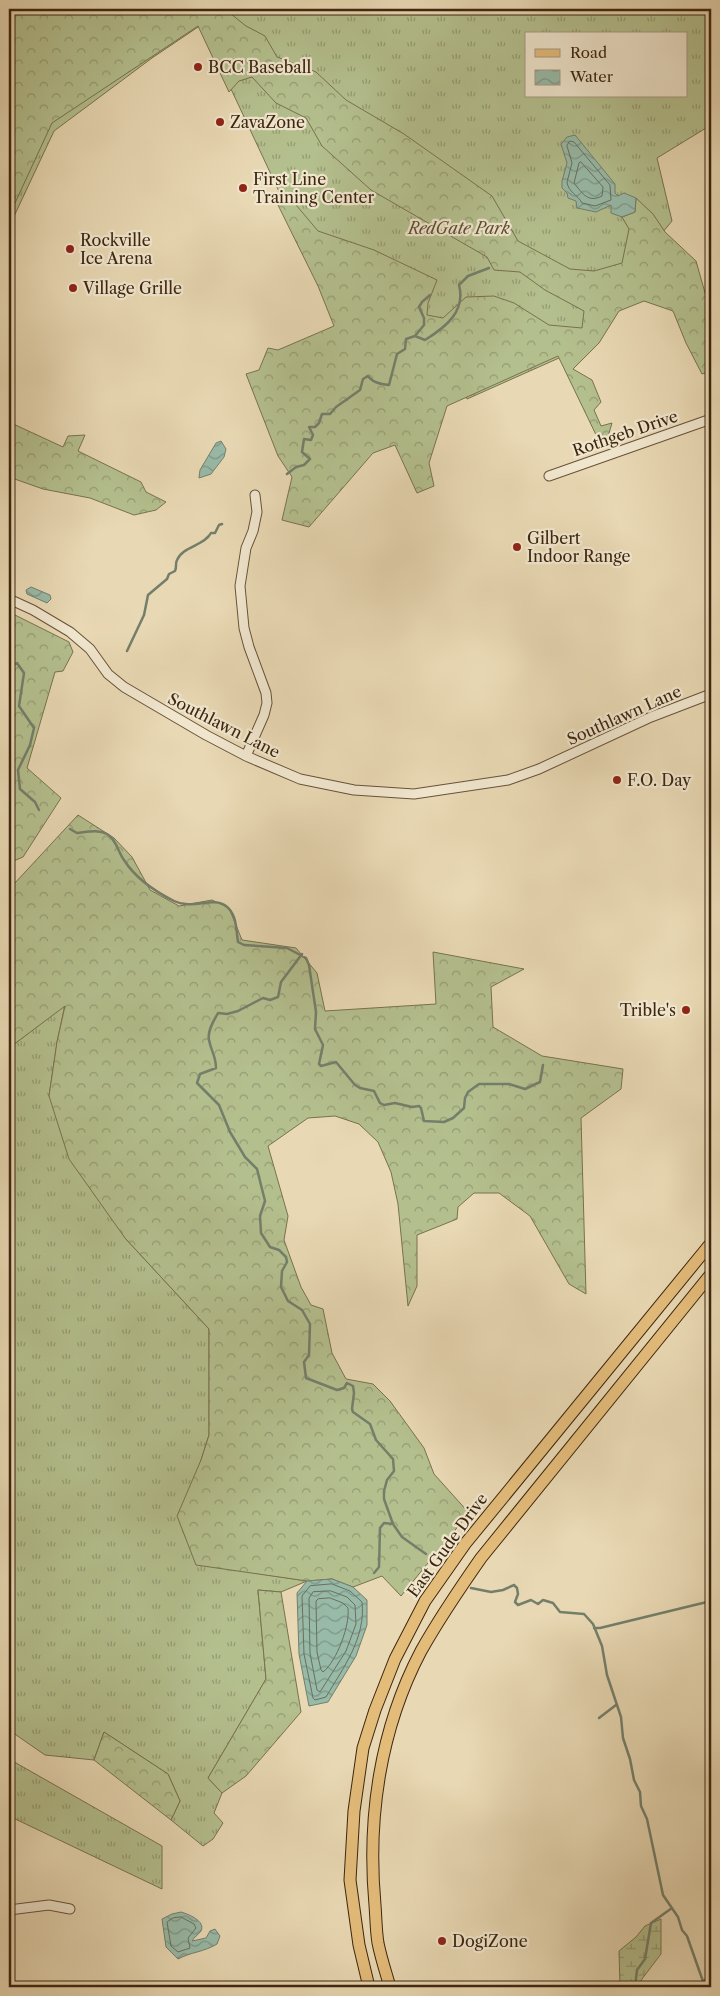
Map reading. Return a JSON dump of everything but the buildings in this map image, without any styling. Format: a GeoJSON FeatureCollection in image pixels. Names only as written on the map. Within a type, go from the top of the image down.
{"type":"FeatureCollection","features":[{"type":"Feature","properties":{"kind":"main road","name":"East Gude Drive"},"geometry":{"type":"LineString","coordinates":[[369,1987],[359,1945],[350,1880],[354,1811],[363,1748],[375,1710],[395,1659],[419,1612],[442,1575],[492,1510],[711,1243]]}},
{"type":"Feature","properties":{"kind":"main road"},"geometry":{"type":"LineString","coordinates":[[390,1987],[378,1942],[373,1874],[374,1812],[383,1752],[396,1713],[421,1652],[454,1596],[481,1558],[711,1274]]}},
{"type":"Feature","properties":{"kind":"main road"},"geometry":{"type":"LineString","coordinates":[[363,1748],[383,1752]]}},
{"type":"Feature","properties":{"kind":"street","name":"Rothgeb Drive"},"geometry":{"type":"LineString","coordinates":[[549,476],[711,419]]}},
{"type":"Feature","properties":{"kind":"street"},"geometry":{"type":"LineString","coordinates":[[246,756],[264,715],[267,703],[266,693],[244,628],[240,586],[246,548],[257,512],[255,495]]}},
{"type":"Feature","properties":{"kind":"street","name":"Southlawn Lane"},"geometry":{"type":"LineString","coordinates":[[9,599],[33,610],[70,632],[90,648],[108,674],[124,687],[206,735],[246,756],[309,780],[354,790],[414,794],[508,780],[539,770],[651,717],[711,694]]}},
{"type":"Feature","properties":{"kind":"street"},"geometry":{"type":"LineString","coordinates":[[9,1910],[49,1905],[70,1909]]}},
{"type":"Feature","properties":{"kind":"green space","name":"RedGate Park"},"geometry":{"type":"Polygon","coordinates":[[[9,9],[711,9],[711,125],[657,158],[672,221],[559,358],[467,399],[456,376],[381,409],[201,25],[152,58],[54,131],[9,227],[9,9]]]}},
{"type":"Feature","properties":{"kind":"green space"},"geometry":{"type":"Polygon","coordinates":[[[9,9],[229,9],[231,14],[246,26],[265,36],[277,57],[316,72],[346,100],[404,134],[492,196],[518,241],[570,269],[594,271],[622,263],[629,229],[622,217],[635,212],[636,198],[653,214],[665,232],[696,261],[711,314],[711,371],[702,374],[686,343],[673,311],[644,301],[619,311],[599,343],[573,369],[592,380],[601,402],[594,410],[601,426],[612,423],[607,440],[599,441],[558,356],[447,406],[429,463],[434,486],[417,493],[395,445],[373,453],[309,527],[282,520],[292,477],[278,456],[246,374],[259,370],[268,348],[278,350],[334,326],[318,286],[278,205],[291,199],[318,231],[374,250],[437,280],[428,303],[427,315],[443,318],[466,297],[494,296],[514,303],[549,325],[582,328],[584,311],[545,290],[520,272],[494,270],[487,257],[371,190],[322,146],[306,118],[276,103],[252,77],[239,81],[229,92],[198,26],[52,123],[9,216],[9,9]]]}},
{"type":"Feature","properties":{"kind":"green space"},"geometry":{"type":"Polygon","coordinates":[[[9,422],[63,447],[68,436],[85,435],[78,451],[141,482],[146,492],[166,502],[156,510],[134,515],[90,498],[43,489],[9,477],[9,422]]]}},
{"type":"Feature","properties":{"kind":"green space"},"geometry":{"type":"Polygon","coordinates":[[[9,612],[69,642],[73,652],[63,671],[55,672],[27,768],[61,798],[23,857],[9,863],[9,612]]]}},
{"type":"Feature","properties":{"kind":"green space"},"geometry":{"type":"Polygon","coordinates":[[[78,815],[114,838],[132,857],[150,890],[179,906],[212,900],[229,908],[242,940],[296,948],[317,973],[325,1011],[436,1004],[433,952],[524,969],[491,987],[493,1027],[542,1056],[623,1069],[621,1089],[581,1118],[586,1294],[569,1284],[530,1216],[499,1193],[474,1193],[458,1207],[457,1219],[417,1235],[417,1286],[408,1306],[398,1204],[391,1172],[378,1142],[359,1124],[335,1116],[308,1118],[268,1146],[288,1216],[284,1240],[301,1287],[311,1305],[323,1309],[332,1353],[346,1379],[373,1384],[390,1401],[424,1448],[434,1474],[469,1513],[401,1596],[382,1576],[353,1587],[332,1579],[307,1581],[196,1565],[177,1516],[201,1460],[209,1435],[209,1329],[125,1238],[69,1159],[49,1096],[57,1042],[65,1006],[9,1048],[9,903],[14,884],[78,815]]]}},
{"type":"Feature","properties":{"kind":"green space"},"geometry":{"type":"Polygon","coordinates":[[[65,1005],[49,1096],[125,1238],[209,1329],[209,1435],[201,1460],[196,1564],[307,1581],[281,1592],[258,1590],[266,1679],[208,1778],[222,1793],[214,1813],[223,1823],[213,1839],[203,1846],[171,1820],[180,1801],[168,1774],[104,1732],[94,1760],[45,1755],[9,1730],[9,1048],[65,1005]]]}},
{"type":"Feature","properties":{"kind":"green space"},"geometry":{"type":"Polygon","coordinates":[[[258,1590],[281,1592],[301,1712],[246,1776],[222,1793],[208,1778],[266,1679],[258,1590]]]}},
{"type":"Feature","properties":{"kind":"green space"},"geometry":{"type":"Polygon","coordinates":[[[104,1732],[168,1774],[180,1801],[171,1820],[94,1760],[104,1732]]]}},
{"type":"Feature","properties":{"kind":"green space"},"geometry":{"type":"Polygon","coordinates":[[[9,1759],[162,1846],[162,1889],[9,1816],[9,1759]]]}},
{"type":"Feature","properties":{"kind":"green space"},"geometry":{"type":"Polygon","coordinates":[[[661,1919],[661,1954],[638,1987],[620,1987],[619,1951],[636,1937],[645,1926],[661,1919]]]}},
{"type":"Feature","properties":{"kind":"water"},"geometry":{"type":"Polygon","coordinates":[[[575,135],[615,184],[615,193],[618,196],[624,193],[636,198],[635,212],[622,217],[611,213],[611,205],[596,212],[577,208],[576,201],[568,198],[567,193],[562,188],[567,163],[561,144],[567,137],[575,135]]]}},
{"type":"Feature","properties":{"kind":"water"},"geometry":{"type":"Polygon","coordinates":[[[221,441],[226,449],[224,457],[211,474],[199,478],[200,470],[216,443],[221,441]]]}},
{"type":"Feature","properties":{"kind":"water"},"geometry":{"type":"Polygon","coordinates":[[[31,587],[50,595],[51,599],[47,603],[27,594],[26,590],[31,587]]]}},
{"type":"Feature","properties":{"kind":"water"},"geometry":{"type":"Polygon","coordinates":[[[332,1579],[353,1587],[367,1600],[367,1625],[356,1656],[328,1702],[309,1706],[299,1654],[297,1593],[307,1581],[332,1579]]]}},
{"type":"Feature","properties":{"kind":"water"},"geometry":{"type":"Polygon","coordinates":[[[181,1912],[196,1918],[201,1924],[201,1931],[192,1941],[206,1938],[210,1931],[215,1929],[220,1936],[217,1944],[178,1959],[166,1947],[162,1919],[181,1912]]]}},
{"type":"Feature","properties":{"kind":"waterway"},"geometry":{"type":"LineString","coordinates":[[287,474],[296,467],[304,465],[310,459],[302,452],[304,439],[311,440],[313,435],[309,427],[315,427],[319,423],[322,414],[330,414],[336,407],[360,390],[363,379],[368,376],[375,382],[389,385],[397,354],[405,349],[406,339],[415,336],[425,340],[440,330],[447,324],[460,303],[459,285],[468,276],[489,268]]}},
{"type":"Feature","properties":{"kind":"waterway"},"geometry":{"type":"LineString","coordinates":[[415,336],[424,325],[424,318],[419,307],[430,295]]}},
{"type":"Feature","properties":{"kind":"waterway"},"geometry":{"type":"LineString","coordinates":[[127,651],[144,615],[148,595],[167,579],[169,574],[175,571],[176,561],[180,555],[204,541],[211,533],[215,533],[219,525],[222,524]]}},
{"type":"Feature","properties":{"kind":"waterway"},"geometry":{"type":"LineString","coordinates":[[9,667],[17,663],[24,673],[19,706],[34,728],[30,745],[18,770],[20,789],[35,802],[39,810]]}},
{"type":"Feature","properties":{"kind":"waterway"},"geometry":{"type":"LineString","coordinates":[[70,829],[77,833],[104,832],[110,836],[134,873],[153,889],[174,901],[188,904],[215,902],[226,906],[230,909],[234,918],[238,942],[244,945],[287,948],[306,958],[309,965],[316,1012],[315,1029],[323,1045],[319,1064],[321,1066],[336,1062],[355,1085],[374,1091],[380,1103],[384,1105],[395,1103],[412,1107],[419,1106],[424,1121],[444,1122],[453,1118],[464,1108],[468,1092],[479,1084],[509,1084],[525,1089],[540,1082],[543,1065]]}},
{"type":"Feature","properties":{"kind":"waterway"},"geometry":{"type":"LineString","coordinates":[[302,954],[281,982],[278,997],[270,1000],[263,998],[238,1011],[227,1014],[218,1013],[209,1033],[216,1068],[200,1074],[197,1083],[219,1105],[230,1132],[245,1157],[257,1169],[265,1201],[260,1216],[261,1233],[270,1247],[279,1250],[286,1257],[287,1262],[282,1271],[281,1287],[288,1301],[302,1310],[310,1324],[309,1355],[304,1362],[306,1378],[337,1390],[344,1388],[347,1383],[353,1386],[353,1412],[370,1424],[376,1440],[393,1459],[394,1471],[387,1480],[384,1491],[384,1499],[393,1524],[402,1537],[426,1554]]}},
{"type":"Feature","properties":{"kind":"waterway"},"geometry":{"type":"LineString","coordinates":[[374,1573],[379,1567],[380,1528],[384,1523],[393,1524]]}},
{"type":"Feature","properties":{"kind":"waterway"},"geometry":{"type":"LineString","coordinates":[[471,1588],[491,1592],[503,1590],[514,1585],[517,1588],[518,1594],[515,1602],[518,1605],[531,1600],[538,1604],[543,1600],[553,1603],[560,1612],[584,1614],[593,1624],[602,1646],[607,1675],[621,1717],[623,1738],[634,1780],[640,1792],[641,1806],[647,1819],[663,1895],[678,1917],[682,1930],[687,1936],[705,1987]]}},
{"type":"Feature","properties":{"kind":"waterway"},"geometry":{"type":"LineString","coordinates":[[594,1628],[711,1601]]}},
{"type":"Feature","properties":{"kind":"waterway"},"geometry":{"type":"LineString","coordinates":[[599,1718],[616,1705]]}},
{"type":"Feature","properties":{"kind":"waterway"},"geometry":{"type":"LineString","coordinates":[[635,1987],[637,1970],[645,1959],[651,1923],[672,1908]]}},
{"type":"Feature","properties":{"kind":"waterway"},"geometry":{"type":"LineString","coordinates":[[703,1980],[711,1981]]}},
{"type":"Feature","properties":{"kind":"place","name":"BCC Baseball"},"geometry":{"type":"Point","coordinates":[198,67]}},
{"type":"Feature","properties":{"kind":"place","name":"ZavaZone"},"geometry":{"type":"Point","coordinates":[220,122]}},
{"type":"Feature","properties":{"kind":"place","name":"First Line Training Center"},"geometry":{"type":"Point","coordinates":[243,188]}},
{"type":"Feature","properties":{"kind":"place","name":"Rockville Ice Arena"},"geometry":{"type":"Point","coordinates":[70,249]}},
{"type":"Feature","properties":{"kind":"place","name":"Village Grille"},"geometry":{"type":"Point","coordinates":[73,288]}},
{"type":"Feature","properties":{"kind":"place","name":"Gilbert Indoor Range"},"geometry":{"type":"Point","coordinates":[517,547]}},
{"type":"Feature","properties":{"kind":"place","name":"F.O. Day"},"geometry":{"type":"Point","coordinates":[617,780]}},
{"type":"Feature","properties":{"kind":"place","name":"Trible's"},"geometry":{"type":"Point","coordinates":[686,1010]}},
{"type":"Feature","properties":{"kind":"place","name":"DogiZone"},"geometry":{"type":"Point","coordinates":[442,1941]}}]}
